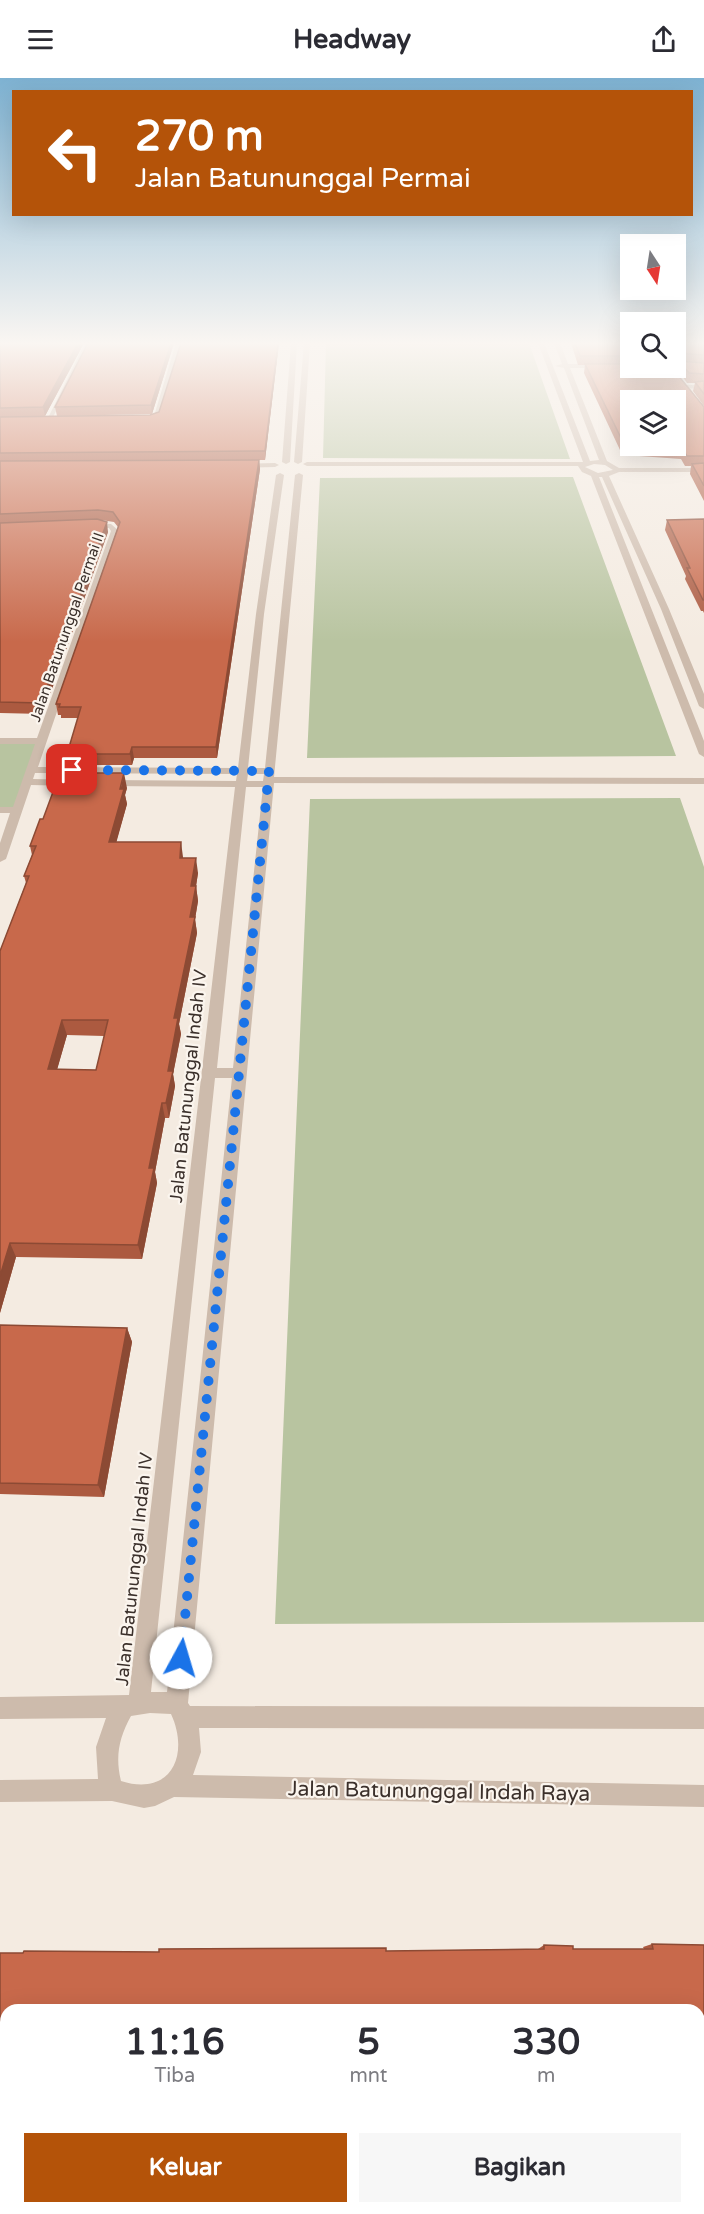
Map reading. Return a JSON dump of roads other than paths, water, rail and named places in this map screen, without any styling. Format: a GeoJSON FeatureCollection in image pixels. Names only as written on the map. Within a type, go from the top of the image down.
{"type":"FeatureCollection","features":[{"type":"Feature","properties":{"kind":"street","name":"Jalan Batununggal Indah IV"},"geometry":{"type":"LineString","coordinates":[[180,1710],[268,778],[272,614],[278,469],[281,443]]}},
{"type":"Feature","properties":{"kind":"street","name":"Jalan Batununggal Indah IV"},"geometry":{"type":"LineString","coordinates":[[131,1705],[209,1073],[242,778],[272,614],[303,468],[304,443]]}},
{"type":"Feature","properties":{"kind":"street"},"geometry":{"type":"LineString","coordinates":[[577,443],[585,466],[594,474],[704,754]]}},
{"type":"Feature","properties":{"kind":"street"},"geometry":{"type":"LineString","coordinates":[[599,443],[607,463],[617,470]]}},
{"type":"Feature","properties":{"kind":"street"},"geometry":{"type":"LineString","coordinates":[[238,472],[303,468],[585,466],[607,463],[704,464]]}},
{"type":"Feature","properties":{"kind":"street"},"geometry":{"type":"LineString","coordinates":[[227,466],[303,468]]}},
{"type":"Feature","properties":{"kind":"street"},"geometry":{"type":"LineString","coordinates":[[594,474],[605,475],[617,470],[704,470]]}},
{"type":"Feature","properties":{"kind":"street"},"geometry":{"type":"LineString","coordinates":[[605,475],[665,609],[704,706]]}},
{"type":"Feature","properties":{"kind":"street","name":"Jalan Batununggal Permai II"},"geometry":{"type":"LineString","coordinates":[[41,741],[115,531],[111,526],[77,525]]}},
{"type":"Feature","properties":{"kind":"street"},"geometry":{"type":"LineString","coordinates":[[647,609],[665,609]]}},
{"type":"Feature","properties":{"kind":"street"},"geometry":{"type":"LineString","coordinates":[[0,741],[41,741],[0,859]]}},
{"type":"Feature","properties":{"kind":"street"},"geometry":{"type":"LineString","coordinates":[[31,770],[242,778]]}},
{"type":"Feature","properties":{"kind":"street"},"geometry":{"type":"LineString","coordinates":[[27,782],[90,783],[242,778],[704,781]]}},
{"type":"Feature","properties":{"kind":"street"},"geometry":{"type":"LineString","coordinates":[[0,810],[17,810]]}},
{"type":"Feature","properties":{"kind":"street"},"geometry":{"type":"LineString","coordinates":[[209,1073],[239,1073]]}},
{"type":"Feature","properties":{"kind":"street"},"geometry":{"type":"LineString","coordinates":[[112,1790],[106,1766],[105,1747],[111,1729],[131,1705]]}},
{"type":"Feature","properties":{"kind":"street"},"geometry":{"type":"LineString","coordinates":[[0,1708],[131,1705],[180,1710],[704,1718]]}},
{"type":"Feature","properties":{"kind":"street"},"geometry":{"type":"LineString","coordinates":[[0,1791],[112,1790],[142,1797],[159,1794],[173,1786],[186,1768],[190,1750],[189,1731],[180,1710]]}},
{"type":"Feature","properties":{"kind":"street","name":"Jalan Batununggal Indah Raya"},"geometry":{"type":"LineString","coordinates":[[173,1786],[704,1796]]}}]}
